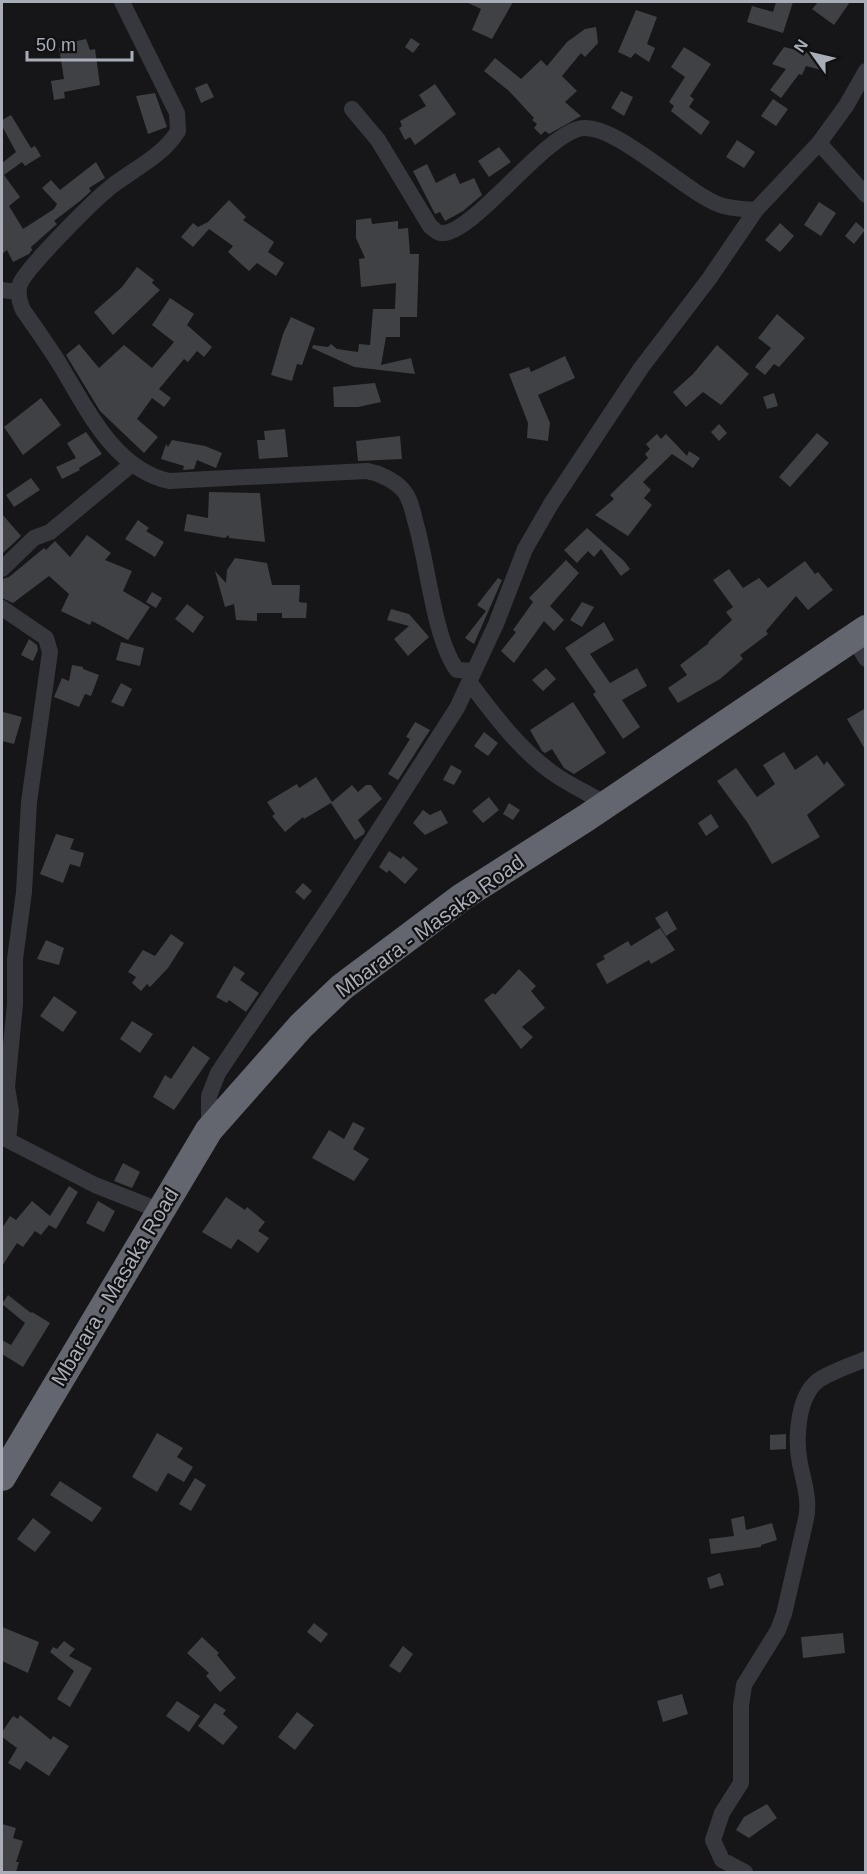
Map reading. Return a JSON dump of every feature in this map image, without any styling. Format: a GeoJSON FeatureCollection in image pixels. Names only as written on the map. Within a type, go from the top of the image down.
{"type":"FeatureCollection","features":[{"type":"Feature","properties":{"kind":"highway","name":"Mbarara - Masaka Road"},"geometry":{"type":"LineString","coordinates":[[2,1477],[209,1130],[267,1061],[342,987],[462,897],[861,641]]}},
{"type":"Feature","properties":{"kind":"street"},"geometry":{"type":"LineString","coordinates":[[122,2],[177,113],[178,131],[166,147],[97,198],[34,264],[20,283],[10,291],[85,408],[132,464],[153,478],[169,481],[366,471],[383,476],[398,486],[407,497],[425,553],[448,658],[457,670],[472,676],[507,733],[550,771],[606,804]]}},
{"type":"Feature","properties":{"kind":"street"},"geometry":{"type":"LineString","coordinates":[[209,1130],[209,1096],[224,1063],[434,746],[472,676],[525,549],[537,528],[641,368],[709,279],[756,210],[819,143],[846,105],[866,71]]}},
{"type":"Feature","properties":{"kind":"street"},"geometry":{"type":"LineString","coordinates":[[352,109],[378,140],[430,226],[438,233],[445,233],[466,222],[560,138],[586,128],[598,130],[632,147],[662,170],[720,205],[756,210]]}},
{"type":"Feature","properties":{"kind":"street"},"geometry":{"type":"LineString","coordinates":[[819,143],[866,195]]}},
{"type":"Feature","properties":{"kind":"street"},"geometry":{"type":"LineString","coordinates":[[2,569],[34,538],[50,532],[132,464]]}},
{"type":"Feature","properties":{"kind":"street"},"geometry":{"type":"LineString","coordinates":[[2,608],[46,638],[50,652],[29,802],[24,892],[15,959],[15,1004],[7,1087],[10,1111],[5,1139],[95,1185],[161,1211]]}},
{"type":"Feature","properties":{"kind":"street"},"geometry":{"type":"LineString","coordinates":[[745,1872],[722,1860],[713,1840],[722,1813],[741,1783],[741,1706],[744,1685],[778,1630],[784,1614],[809,1507],[798,1454],[798,1422],[803,1406],[820,1379],[866,1359]]}},
{"type":"Feature","properties":{"kind":"building"},"geometry":{"type":"Polygon","coordinates":[[[466,2],[513,2],[492,39],[472,30],[481,9],[466,2]]]}},
{"type":"Feature","properties":{"kind":"building"},"geometry":{"type":"Polygon","coordinates":[[[776,2],[793,2],[783,33],[747,22],[752,6],[773,12],[776,2]]]}},
{"type":"Feature","properties":{"kind":"building"},"geometry":{"type":"Polygon","coordinates":[[[818,2],[850,2],[834,25],[812,9],[818,2]]]}},
{"type":"Feature","properties":{"kind":"building"},"geometry":{"type":"Polygon","coordinates":[[[636,10],[657,17],[647,44],[655,48],[649,62],[635,53],[631,58],[618,52],[636,10]]]}},
{"type":"Feature","properties":{"kind":"building"},"geometry":{"type":"Polygon","coordinates":[[[596,27],[598,43],[585,57],[581,53],[562,76],[577,91],[565,102],[581,116],[549,134],[545,131],[541,135],[534,128],[537,124],[532,120],[534,118],[509,91],[484,71],[495,58],[521,79],[541,60],[547,66],[567,42],[585,29],[596,27]]]}},
{"type":"Feature","properties":{"kind":"building"},"geometry":{"type":"Polygon","coordinates":[[[411,38],[420,44],[413,53],[405,47],[411,38]]]}},
{"type":"Feature","properties":{"kind":"building"},"geometry":{"type":"Polygon","coordinates":[[[86,39],[90,50],[95,49],[100,85],[64,92],[65,98],[54,100],[51,81],[64,79],[59,48],[69,47],[68,43],[86,39]]]}},
{"type":"Feature","properties":{"kind":"building"},"geometry":{"type":"Polygon","coordinates":[[[684,47],[711,64],[690,96],[694,99],[689,107],[710,122],[701,135],[671,111],[674,106],[669,102],[685,77],[671,67],[684,47]]]}},
{"type":"Feature","properties":{"kind":"building"},"geometry":{"type":"Polygon","coordinates":[[[784,47],[829,58],[825,71],[806,66],[802,75],[799,74],[781,98],[770,90],[786,69],[772,64],[784,47]]]}},
{"type":"Feature","properties":{"kind":"building"},"geometry":{"type":"Polygon","coordinates":[[[207,83],[214,97],[201,103],[195,88],[207,83]]]}},
{"type":"Feature","properties":{"kind":"building"},"geometry":{"type":"Polygon","coordinates":[[[435,84],[456,114],[415,145],[410,137],[405,140],[399,128],[402,126],[400,121],[426,106],[419,95],[435,84]]]}},
{"type":"Feature","properties":{"kind":"building"},"geometry":{"type":"Polygon","coordinates":[[[621,91],[633,97],[624,116],[611,108],[621,91]]]}},
{"type":"Feature","properties":{"kind":"building"},"geometry":{"type":"Polygon","coordinates":[[[155,93],[167,127],[148,134],[136,96],[155,93]]]}},
{"type":"Feature","properties":{"kind":"building"},"geometry":{"type":"Polygon","coordinates":[[[773,99],[788,109],[776,126],[761,116],[773,99]]]}},
{"type":"Feature","properties":{"kind":"building"},"geometry":{"type":"Polygon","coordinates":[[[11,115],[31,148],[35,146],[41,156],[25,166],[22,162],[4,175],[20,197],[9,206],[23,229],[54,209],[57,204],[42,188],[51,180],[60,190],[96,162],[105,178],[89,188],[91,191],[54,221],[57,224],[31,247],[29,254],[13,262],[7,250],[2,254],[2,163],[16,152],[2,126],[2,120],[11,115]]]}},
{"type":"Feature","properties":{"kind":"building"},"geometry":{"type":"Polygon","coordinates":[[[737,140],[755,152],[744,168],[726,157],[737,140]]]}},
{"type":"Feature","properties":{"kind":"building"},"geometry":{"type":"Polygon","coordinates":[[[499,147],[511,162],[489,177],[478,161],[499,147]]]}},
{"type":"Feature","properties":{"kind":"building"},"geometry":{"type":"Polygon","coordinates":[[[427,164],[436,183],[455,173],[460,184],[474,178],[482,195],[463,211],[445,221],[440,212],[435,214],[413,171],[427,164]]]}},
{"type":"Feature","properties":{"kind":"building"},"geometry":{"type":"Polygon","coordinates":[[[229,200],[246,217],[243,220],[274,242],[268,252],[284,263],[276,276],[257,263],[249,271],[228,252],[233,246],[209,229],[193,247],[181,237],[193,223],[198,227],[208,222],[229,200]]]}},
{"type":"Feature","properties":{"kind":"building"},"geometry":{"type":"Polygon","coordinates":[[[819,202],[836,213],[821,236],[804,225],[819,202]]]}},
{"type":"Feature","properties":{"kind":"building"},"geometry":{"type":"Polygon","coordinates":[[[371,218],[372,224],[398,221],[398,229],[408,228],[410,254],[419,254],[417,317],[400,317],[400,337],[386,337],[381,365],[411,358],[415,374],[354,367],[312,348],[313,345],[328,347],[331,344],[337,349],[358,352],[359,344],[370,345],[373,309],[395,309],[396,283],[361,287],[359,259],[365,258],[356,238],[356,220],[371,218]]]}},
{"type":"Feature","properties":{"kind":"building"},"geometry":{"type":"Polygon","coordinates":[[[856,222],[865,230],[854,244],[845,236],[856,222]]]}},
{"type":"Feature","properties":{"kind":"building"},"geometry":{"type":"Polygon","coordinates":[[[780,223],[794,236],[780,252],[765,240],[780,223]]]}},
{"type":"Feature","properties":{"kind":"building"},"geometry":{"type":"Polygon","coordinates":[[[137,267],[154,280],[152,283],[160,290],[113,335],[94,312],[122,287],[137,267]]]}},
{"type":"Feature","properties":{"kind":"building"},"geometry":{"type":"Polygon","coordinates":[[[170,298],[194,314],[187,325],[212,347],[204,357],[197,351],[188,362],[184,359],[159,389],[171,398],[164,407],[152,398],[137,419],[158,437],[144,453],[100,411],[66,355],[79,344],[99,368],[124,345],[152,368],[174,342],[152,325],[170,298]]]}},
{"type":"Feature","properties":{"kind":"building"},"geometry":{"type":"Polygon","coordinates":[[[777,314],[805,338],[779,367],[774,364],[765,375],[755,367],[771,348],[758,338],[777,314]]]}},
{"type":"Feature","properties":{"kind":"building"},"geometry":{"type":"Polygon","coordinates":[[[291,317],[315,328],[302,365],[297,364],[292,381],[271,375],[283,334],[291,317]]]}},
{"type":"Feature","properties":{"kind":"building"},"geometry":{"type":"Polygon","coordinates":[[[717,345],[749,374],[721,405],[703,392],[686,407],[673,392],[693,374],[717,345]]]}},
{"type":"Feature","properties":{"kind":"building"},"geometry":{"type":"Polygon","coordinates":[[[565,356],[575,378],[538,395],[550,423],[548,441],[527,438],[528,423],[509,374],[529,367],[531,372],[565,356]]]}},
{"type":"Feature","properties":{"kind":"building"},"geometry":{"type":"Polygon","coordinates":[[[375,383],[381,402],[358,407],[334,407],[333,387],[375,383]]]}},
{"type":"Feature","properties":{"kind":"building"},"geometry":{"type":"Polygon","coordinates":[[[774,393],[778,406],[767,409],[763,397],[774,393]]]}},
{"type":"Feature","properties":{"kind":"building"},"geometry":{"type":"Polygon","coordinates":[[[41,398],[61,425],[23,455],[4,427],[41,398]]]}},
{"type":"Feature","properties":{"kind":"building"},"geometry":{"type":"Polygon","coordinates":[[[719,424],[727,433],[719,441],[711,432],[719,424]]]}},
{"type":"Feature","properties":{"kind":"building"},"geometry":{"type":"Polygon","coordinates":[[[285,429],[288,457],[259,459],[257,440],[265,440],[264,431],[285,429]]]}},
{"type":"Feature","properties":{"kind":"building"},"geometry":{"type":"Polygon","coordinates":[[[86,432],[102,454],[79,468],[80,470],[62,479],[56,467],[76,458],[67,443],[86,432]]]}},
{"type":"Feature","properties":{"kind":"building"},"geometry":{"type":"Polygon","coordinates":[[[817,433],[829,443],[790,487],[779,477],[817,433]]]}},
{"type":"Feature","properties":{"kind":"building"},"geometry":{"type":"Polygon","coordinates":[[[657,434],[661,439],[666,434],[687,456],[689,451],[700,458],[693,468],[672,454],[643,482],[651,490],[644,498],[652,505],[628,536],[595,515],[614,499],[610,495],[648,458],[645,454],[650,449],[646,444],[657,434]]]}},
{"type":"Feature","properties":{"kind":"building"},"geometry":{"type":"Polygon","coordinates":[[[400,436],[402,459],[358,461],[356,441],[400,436]]]}},
{"type":"Feature","properties":{"kind":"building"},"geometry":{"type":"Polygon","coordinates":[[[172,440],[205,446],[222,453],[216,468],[197,460],[194,469],[183,470],[184,466],[161,459],[166,444],[168,447],[172,440]]]}},
{"type":"Feature","properties":{"kind":"building"},"geometry":{"type":"Polygon","coordinates":[[[31,478],[40,490],[14,507],[6,495],[31,478]]]}},
{"type":"Feature","properties":{"kind":"building"},"geometry":{"type":"Polygon","coordinates":[[[209,492],[260,493],[265,542],[229,538],[229,535],[225,538],[184,531],[187,514],[208,518],[209,492]]]}},
{"type":"Feature","properties":{"kind":"building"},"geometry":{"type":"Polygon","coordinates":[[[2,514],[21,536],[2,554],[2,514]]]}},
{"type":"Feature","properties":{"kind":"building"},"geometry":{"type":"Polygon","coordinates":[[[138,520],[149,528],[146,531],[164,542],[155,557],[125,539],[138,520]]]}},
{"type":"Feature","properties":{"kind":"building"},"geometry":{"type":"Polygon","coordinates":[[[587,528],[630,569],[621,576],[601,549],[594,557],[588,551],[577,563],[564,550],[587,528]]]}},
{"type":"Feature","properties":{"kind":"building"},"geometry":{"type":"Polygon","coordinates":[[[87,535],[111,553],[105,560],[132,571],[123,591],[150,607],[128,640],[92,621],[90,625],[61,611],[69,594],[49,576],[13,603],[2,598],[2,579],[9,577],[55,541],[70,557],[87,535]]]}},
{"type":"Feature","properties":{"kind":"building"},"geometry":{"type":"Polygon","coordinates":[[[235,558],[267,563],[272,585],[300,585],[299,602],[307,603],[306,618],[282,618],[282,613],[257,613],[257,621],[236,620],[234,604],[225,607],[215,571],[226,583],[227,570],[235,558]]]}},
{"type":"Feature","properties":{"kind":"building"},"geometry":{"type":"Polygon","coordinates":[[[566,560],[579,573],[550,606],[564,620],[554,631],[544,621],[514,663],[501,651],[516,632],[513,630],[533,602],[529,598],[566,560]]]}},
{"type":"Feature","properties":{"kind":"building"},"geometry":{"type":"Polygon","coordinates":[[[805,561],[815,574],[818,572],[833,590],[808,610],[796,596],[766,631],[768,634],[740,655],[743,659],[720,679],[678,703],[668,688],[687,675],[680,665],[709,643],[732,620],[726,612],[733,607],[713,580],[729,569],[743,588],[759,578],[768,588],[805,561]]]}},
{"type":"Feature","properties":{"kind":"building"},"geometry":{"type":"Polygon","coordinates":[[[498,578],[502,580],[474,644],[465,638],[486,611],[477,605],[498,578]]]}},
{"type":"Feature","properties":{"kind":"building"},"geometry":{"type":"Polygon","coordinates":[[[152,592],[162,598],[156,608],[146,602],[152,592]]]}},
{"type":"Feature","properties":{"kind":"building"},"geometry":{"type":"Polygon","coordinates":[[[582,602],[594,607],[582,627],[570,620],[582,602]]]}},
{"type":"Feature","properties":{"kind":"building"},"geometry":{"type":"Polygon","coordinates":[[[187,604],[204,617],[193,633],[175,619],[187,604]]]}},
{"type":"Feature","properties":{"kind":"building"},"geometry":{"type":"Polygon","coordinates":[[[391,609],[409,614],[429,637],[408,656],[394,639],[409,626],[387,620],[391,609]]]}},
{"type":"Feature","properties":{"kind":"building"},"geometry":{"type":"Polygon","coordinates":[[[604,622],[614,640],[590,654],[610,683],[637,668],[647,686],[622,700],[640,727],[623,739],[593,694],[596,692],[565,648],[604,622]]]}},
{"type":"Feature","properties":{"kind":"building"},"geometry":{"type":"Polygon","coordinates":[[[29,639],[37,645],[38,650],[33,661],[21,655],[29,639]]]}},
{"type":"Feature","properties":{"kind":"building"},"geometry":{"type":"Polygon","coordinates":[[[121,642],[144,648],[140,666],[116,660],[121,642]]]}},
{"type":"Feature","properties":{"kind":"building"},"geometry":{"type":"Polygon","coordinates":[[[72,665],[83,667],[99,675],[91,696],[85,694],[79,707],[54,697],[62,678],[69,681],[72,665]]]}},
{"type":"Feature","properties":{"kind":"building"},"geometry":{"type":"Polygon","coordinates":[[[546,668],[556,679],[543,691],[532,680],[546,668]]]}},
{"type":"Feature","properties":{"kind":"building"},"geometry":{"type":"Polygon","coordinates":[[[121,683],[132,689],[123,707],[111,702],[121,683]]]}},
{"type":"Feature","properties":{"kind":"building"},"geometry":{"type":"Polygon","coordinates":[[[573,702],[606,753],[574,774],[564,768],[552,749],[545,753],[542,751],[530,730],[573,702]]]}},
{"type":"Feature","properties":{"kind":"building"},"geometry":{"type":"Polygon","coordinates":[[[866,708],[866,751],[847,719],[866,708]]]}},
{"type":"Feature","properties":{"kind":"building"},"geometry":{"type":"Polygon","coordinates":[[[3,712],[22,717],[14,744],[2,741],[3,712]]]}},
{"type":"Feature","properties":{"kind":"building"},"geometry":{"type":"Polygon","coordinates":[[[415,722],[430,730],[398,780],[388,774],[410,739],[406,737],[415,722]]]}},
{"type":"Feature","properties":{"kind":"building"},"geometry":{"type":"Polygon","coordinates":[[[484,732],[498,743],[488,756],[474,746],[484,732]]]}},
{"type":"Feature","properties":{"kind":"building"},"geometry":{"type":"Polygon","coordinates":[[[784,752],[795,770],[817,755],[824,765],[827,761],[845,785],[807,815],[820,837],[772,864],[747,822],[717,781],[736,768],[757,797],[775,784],[763,765],[784,752]]]}},
{"type":"Feature","properties":{"kind":"building"},"geometry":{"type":"Polygon","coordinates":[[[451,765],[462,771],[454,785],[443,780],[451,765]]]}},
{"type":"Feature","properties":{"kind":"building"},"geometry":{"type":"Polygon","coordinates":[[[316,777],[332,802],[352,785],[358,792],[366,785],[371,785],[382,799],[358,820],[365,831],[364,834],[355,840],[331,803],[304,819],[303,817],[285,832],[272,816],[275,814],[267,802],[297,784],[299,788],[316,777]]]}},
{"type":"Feature","properties":{"kind":"building"},"geometry":{"type":"Polygon","coordinates":[[[489,797],[499,810],[483,823],[472,811],[489,797]]]}},
{"type":"Feature","properties":{"kind":"building"},"geometry":{"type":"Polygon","coordinates":[[[509,803],[520,810],[513,820],[503,814],[509,803]]]}},
{"type":"Feature","properties":{"kind":"building"},"geometry":{"type":"Polygon","coordinates":[[[423,810],[430,815],[441,810],[448,823],[425,835],[413,823],[423,810]]]}},
{"type":"Feature","properties":{"kind":"building"},"geometry":{"type":"Polygon","coordinates":[[[711,814],[719,827],[706,836],[698,823],[711,814]]]}},
{"type":"Feature","properties":{"kind":"building"},"geometry":{"type":"Polygon","coordinates":[[[56,834],[74,839],[70,849],[84,853],[80,867],[70,864],[63,883],[40,874],[56,834]]]}},
{"type":"Feature","properties":{"kind":"building"},"geometry":{"type":"Polygon","coordinates":[[[389,851],[401,859],[403,856],[418,869],[405,884],[389,870],[387,873],[379,867],[389,851]]]}},
{"type":"Feature","properties":{"kind":"building"},"geometry":{"type":"Polygon","coordinates":[[[303,883],[312,891],[304,900],[295,892],[303,883]]]}},
{"type":"Feature","properties":{"kind":"building"},"geometry":{"type":"Polygon","coordinates":[[[667,911],[677,929],[666,936],[655,918],[667,911]]]}},
{"type":"Feature","properties":{"kind":"building"},"geometry":{"type":"Polygon","coordinates":[[[660,928],[675,950],[651,964],[649,960],[607,984],[596,964],[605,959],[603,956],[628,941],[631,946],[660,928]]]}},
{"type":"Feature","properties":{"kind":"building"},"geometry":{"type":"Polygon","coordinates":[[[171,934],[184,943],[168,968],[150,987],[147,984],[141,991],[132,983],[136,977],[128,972],[143,950],[155,956],[171,934]]]}},
{"type":"Feature","properties":{"kind":"building"},"geometry":{"type":"Polygon","coordinates":[[[46,940],[64,948],[59,965],[37,959],[46,940]]]}},
{"type":"Feature","properties":{"kind":"building"},"geometry":{"type":"Polygon","coordinates":[[[234,966],[245,973],[240,980],[259,993],[246,1012],[229,1000],[227,1003],[216,997],[234,966]]]}},
{"type":"Feature","properties":{"kind":"building"},"geometry":{"type":"Polygon","coordinates":[[[519,969],[536,986],[531,991],[545,1008],[522,1027],[533,1037],[521,1049],[484,1000],[493,993],[495,995],[519,969]]]}},
{"type":"Feature","properties":{"kind":"building"},"geometry":{"type":"Polygon","coordinates":[[[54,996],[77,1012],[63,1032],[40,1016],[54,996]]]}},
{"type":"Feature","properties":{"kind":"building"},"geometry":{"type":"Polygon","coordinates":[[[132,1021],[153,1034],[140,1053],[120,1039],[132,1021]]]}},
{"type":"Feature","properties":{"kind":"building"},"geometry":{"type":"Polygon","coordinates":[[[193,1046],[210,1058],[174,1110],[153,1097],[165,1075],[171,1079],[193,1046]]]}},
{"type":"Feature","properties":{"kind":"building"},"geometry":{"type":"Polygon","coordinates":[[[353,1122],[365,1128],[353,1149],[369,1159],[354,1181],[312,1158],[329,1130],[344,1139],[353,1122]]]}},
{"type":"Feature","properties":{"kind":"building"},"geometry":{"type":"Polygon","coordinates":[[[123,1163],[140,1172],[132,1188],[114,1181],[123,1163]]]}},
{"type":"Feature","properties":{"kind":"building"},"geometry":{"type":"Polygon","coordinates":[[[69,1186],[78,1192],[56,1229],[49,1225],[41,1235],[35,1231],[23,1247],[17,1243],[2,1266],[2,1228],[10,1216],[16,1220],[32,1201],[50,1216],[69,1186]]]}},
{"type":"Feature","properties":{"kind":"building"},"geometry":{"type":"Polygon","coordinates":[[[226,1197],[245,1210],[247,1207],[265,1222],[258,1231],[269,1238],[258,1253],[238,1239],[231,1249],[202,1232],[226,1197]]]}},
{"type":"Feature","properties":{"kind":"building"},"geometry":{"type":"Polygon","coordinates":[[[98,1201],[115,1211],[104,1232],[86,1223],[98,1201]]]}},
{"type":"Feature","properties":{"kind":"building"},"geometry":{"type":"Polygon","coordinates":[[[8,1295],[31,1313],[50,1323],[23,1367],[2,1354],[2,1340],[11,1345],[25,1323],[2,1304],[8,1295]]]}},
{"type":"Feature","properties":{"kind":"building"},"geometry":{"type":"Polygon","coordinates":[[[157,1433],[183,1448],[177,1457],[193,1467],[184,1482],[168,1473],[157,1492],[132,1477],[157,1433]]]}},
{"type":"Feature","properties":{"kind":"building"},"geometry":{"type":"Polygon","coordinates":[[[786,1434],[786,1449],[770,1450],[770,1435],[786,1434]]]}},
{"type":"Feature","properties":{"kind":"building"},"geometry":{"type":"Polygon","coordinates":[[[195,1478],[206,1485],[191,1511],[179,1504],[195,1478]]]}},
{"type":"Feature","properties":{"kind":"building"},"geometry":{"type":"Polygon","coordinates":[[[60,1481],[102,1508],[92,1522],[50,1495],[60,1481]]]}},
{"type":"Feature","properties":{"kind":"building"},"geometry":{"type":"Polygon","coordinates":[[[744,1516],[746,1530],[772,1523],[777,1540],[761,1545],[761,1547],[711,1554],[709,1539],[734,1536],[731,1519],[744,1516]]]}},
{"type":"Feature","properties":{"kind":"building"},"geometry":{"type":"Polygon","coordinates":[[[33,1518],[51,1532],[35,1552],[17,1539],[33,1518]]]}},
{"type":"Feature","properties":{"kind":"building"},"geometry":{"type":"Polygon","coordinates":[[[720,1573],[724,1585],[710,1589],[707,1578],[720,1573]]]}},
{"type":"Feature","properties":{"kind":"building"},"geometry":{"type":"Polygon","coordinates":[[[314,1623],[328,1634],[321,1643],[307,1632],[314,1623]]]}},
{"type":"Feature","properties":{"kind":"building"},"geometry":{"type":"Polygon","coordinates":[[[2,1627],[39,1642],[28,1673],[2,1661],[2,1627]]]}},
{"type":"Feature","properties":{"kind":"building"},"geometry":{"type":"Polygon","coordinates":[[[843,1633],[845,1653],[803,1658],[801,1637],[843,1633]]]}},
{"type":"Feature","properties":{"kind":"building"},"geometry":{"type":"Polygon","coordinates":[[[202,1637],[219,1653],[217,1655],[236,1678],[220,1692],[206,1676],[209,1673],[187,1653],[202,1637]]]}},
{"type":"Feature","properties":{"kind":"building"},"geometry":{"type":"Polygon","coordinates":[[[64,1641],[75,1649],[69,1656],[92,1668],[70,1707],[57,1699],[74,1671],[50,1652],[53,1647],[57,1649],[64,1641]]]}},
{"type":"Feature","properties":{"kind":"building"},"geometry":{"type":"Polygon","coordinates":[[[403,1646],[413,1654],[400,1673],[389,1666],[403,1646]]]}},
{"type":"Feature","properties":{"kind":"building"},"geometry":{"type":"Polygon","coordinates":[[[682,1694],[688,1714],[663,1722],[657,1701],[682,1694]]]}},
{"type":"Feature","properties":{"kind":"building"},"geometry":{"type":"Polygon","coordinates":[[[177,1701],[200,1716],[189,1732],[166,1716],[177,1701]]]}},
{"type":"Feature","properties":{"kind":"building"},"geometry":{"type":"Polygon","coordinates":[[[215,1703],[226,1710],[223,1714],[238,1727],[223,1745],[198,1726],[215,1703]]]}},
{"type":"Feature","properties":{"kind":"building"},"geometry":{"type":"Polygon","coordinates":[[[297,1712],[314,1725],[295,1750],[278,1737],[297,1712]]]}},
{"type":"Feature","properties":{"kind":"building"},"geometry":{"type":"Polygon","coordinates":[[[20,1715],[51,1740],[53,1736],[69,1746],[49,1776],[26,1761],[20,1770],[8,1763],[17,1748],[2,1737],[2,1732],[13,1716],[18,1719],[20,1715]]]}},
{"type":"Feature","properties":{"kind":"building"},"geometry":{"type":"Polygon","coordinates":[[[767,1804],[777,1818],[749,1838],[736,1830],[744,1817],[767,1804]]]}},
{"type":"Feature","properties":{"kind":"building"},"geometry":{"type":"Polygon","coordinates":[[[2,1824],[16,1828],[13,1838],[23,1841],[16,1862],[19,1862],[16,1872],[2,1872],[2,1824]]]}}]}
